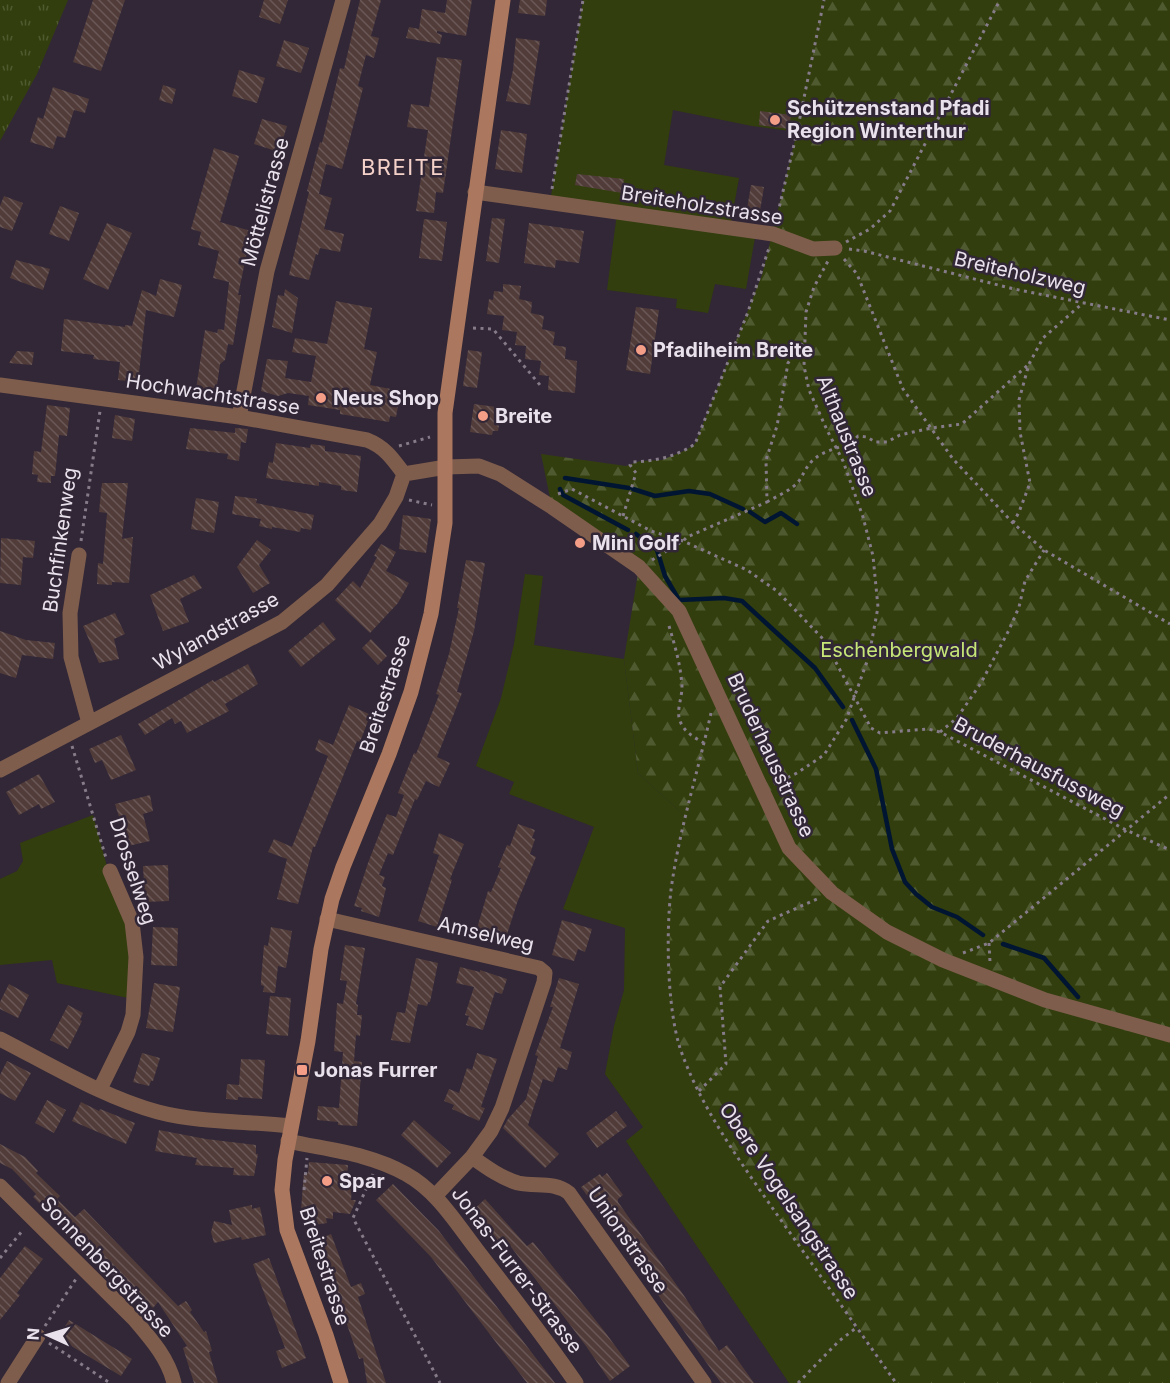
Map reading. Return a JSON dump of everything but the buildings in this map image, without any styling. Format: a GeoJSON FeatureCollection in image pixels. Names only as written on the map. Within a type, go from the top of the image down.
{"type":"FeatureCollection","features":[{"type":"Feature","properties":{"kind":"main road","name":"Breitestrasse"},"geometry":{"type":"LineString","coordinates":[[341,1383],[326,1335],[287,1230],[282,1190],[289,1133],[308,1041],[327,920],[343,867],[388,754],[420,660],[431,615],[445,523],[445,413],[503,0]]}},
{"type":"Feature","properties":{"kind":"street","name":"Möttelistrasse"},"geometry":{"type":"LineString","coordinates":[[238,417],[267,271],[343,0]]}},
{"type":"Feature","properties":{"kind":"street","name":"Breiteholzstrasse"},"geometry":{"type":"LineString","coordinates":[[476,192],[773,234],[813,249],[835,248]]}},
{"type":"Feature","properties":{"kind":"street","name":"Hochwachtstrasse"},"geometry":{"type":"LineString","coordinates":[[0,385],[238,417],[367,440],[387,451],[404,474]]}},
{"type":"Feature","properties":{"kind":"street","name":"Bruderhausstrasse"},"geometry":{"type":"LineString","coordinates":[[404,474],[446,467],[478,466],[500,474],[639,567],[680,611],[789,848],[832,893],[887,932],[943,960],[1045,1000],[1170,1035]]}},
{"type":"Feature","properties":{"kind":"street","name":"Wylandstrasse"},"geometry":{"type":"LineString","coordinates":[[0,770],[282,622],[327,585],[380,524],[396,497],[404,474]]}},
{"type":"Feature","properties":{"kind":"street","name":"Buchfinkenweg"},"geometry":{"type":"LineString","coordinates":[[79,555],[70,613],[71,657],[89,723]]}},
{"type":"Feature","properties":{"kind":"street","name":"Drosselweg"},"geometry":{"type":"LineString","coordinates":[[100,1089],[128,1032],[133,1014],[136,957],[132,922],[110,871]]}},
{"type":"Feature","properties":{"kind":"street","name":"Amselweg"},"geometry":{"type":"LineString","coordinates":[[327,920],[539,968],[545,973],[502,1108],[472,1157]]}},
{"type":"Feature","properties":{"kind":"street","name":"Jonas-Furrer-Strasse"},"geometry":{"type":"LineString","coordinates":[[0,1039],[133,1104],[180,1116],[289,1133],[378,1160],[408,1174],[435,1196],[576,1383]]}},
{"type":"Feature","properties":{"kind":"street"},"geometry":{"type":"LineString","coordinates":[[435,1196],[472,1157]]}},
{"type":"Feature","properties":{"kind":"street","name":"Unionstrasse"},"geometry":{"type":"LineString","coordinates":[[472,1157],[504,1179],[520,1184],[561,1186],[569,1193],[704,1383]]}},
{"type":"Feature","properties":{"kind":"street","name":"Sonnenbergstrasse"},"geometry":{"type":"LineString","coordinates":[[0,1186],[151,1339],[170,1367],[174,1383]]}},
{"type":"Feature","properties":{"kind":"street"},"geometry":{"type":"LineString","coordinates":[[8,1383],[38,1336]]}},
{"type":"Feature","properties":{"kind":"path"},"geometry":{"type":"LineString","coordinates":[[550,202],[583,0]]}},
{"type":"Feature","properties":{"kind":"path"},"geometry":{"type":"LineString","coordinates":[[623,516],[636,473],[630,465],[632,462],[662,460],[695,444],[759,284],[797,132],[824,0]]}},
{"type":"Feature","properties":{"kind":"path"},"geometry":{"type":"LineString","coordinates":[[1000,0],[890,211],[870,229],[835,248],[857,274],[903,389],[953,459],[1012,523],[1044,550],[1170,624]]}},
{"type":"Feature","properties":{"kind":"path","name":"Althaustrasse"},"geometry":{"type":"LineString","coordinates":[[763,790],[797,773],[824,755],[846,720],[869,656],[878,607],[873,556],[863,517],[843,461],[809,390],[804,366],[806,312],[814,286],[835,248]]}},
{"type":"Feature","properties":{"kind":"path","name":"Breiteholzweg"},"geometry":{"type":"LineString","coordinates":[[864,251],[1014,289],[1170,320]]}},
{"type":"Feature","properties":{"kind":"path"},"geometry":{"type":"LineString","coordinates":[[1012,523],[1019,512],[1029,483],[1020,432],[1019,400],[1029,364],[1043,338],[1083,303]]}},
{"type":"Feature","properties":{"kind":"path"},"geometry":{"type":"LineString","coordinates":[[473,328],[493,329],[540,385]]}},
{"type":"Feature","properties":{"kind":"path"},"geometry":{"type":"LineString","coordinates":[[767,502],[766,460],[777,426],[788,363],[804,341]]}},
{"type":"Feature","properties":{"kind":"path"},"geometry":{"type":"LineString","coordinates":[[639,567],[683,542],[687,537],[767,502],[798,482],[805,468],[817,456],[835,446],[853,441],[858,436],[867,437],[875,442],[887,442],[900,435],[962,424],[1029,364]]}},
{"type":"Feature","properties":{"kind":"path","name":"Buchfinkenweg"},"geometry":{"type":"LineString","coordinates":[[79,555],[102,397]]}},
{"type":"Feature","properties":{"kind":"path"},"geometry":{"type":"LineString","coordinates":[[394,449],[432,437]]}},
{"type":"Feature","properties":{"kind":"path","name":"Bruderhausfussweg"},"geometry":{"type":"LineString","coordinates":[[559,494],[564,490],[572,489],[651,531],[683,542],[747,570],[777,591],[824,640],[871,728],[880,733],[928,729],[940,732],[1126,831],[1170,849]]}},
{"type":"Feature","properties":{"kind":"path"},"geometry":{"type":"LineString","coordinates":[[406,500],[434,506]]}},
{"type":"Feature","properties":{"kind":"path"},"geometry":{"type":"LineString","coordinates":[[940,732],[957,718],[981,683],[1009,630],[1025,581],[1044,550]]}},
{"type":"Feature","properties":{"kind":"path","name":"Obere Vogelsangstrasse"},"geometry":{"type":"LineString","coordinates":[[668,624],[681,675],[680,723],[704,743],[685,816],[671,892],[669,961],[672,1008],[680,1047],[699,1091],[734,1153],[896,1383]]}},
{"type":"Feature","properties":{"kind":"path","name":"Drosselweg"},"geometry":{"type":"LineString","coordinates":[[69,734],[110,871]]}},
{"type":"Feature","properties":{"kind":"path"},"geometry":{"type":"LineString","coordinates":[[943,960],[989,943],[1170,794]]}},
{"type":"Feature","properties":{"kind":"path"},"geometry":{"type":"LineString","coordinates":[[699,1091],[726,1064],[720,987],[768,921],[832,893]]}},
{"type":"Feature","properties":{"kind":"path"},"geometry":{"type":"LineString","coordinates":[[989,943],[991,979]]}},
{"type":"Feature","properties":{"kind":"path"},"geometry":{"type":"LineString","coordinates":[[378,1160],[353,1218],[440,1383]]}},
{"type":"Feature","properties":{"kind":"path"},"geometry":{"type":"LineString","coordinates":[[304,1190],[306,1166]]}},
{"type":"Feature","properties":{"kind":"path"},"geometry":{"type":"LineString","coordinates":[[0,1258],[20,1234]]}},
{"type":"Feature","properties":{"kind":"path"},"geometry":{"type":"LineString","coordinates":[[83,1269],[38,1336],[110,1383]]}},
{"type":"Feature","properties":{"kind":"path"},"geometry":{"type":"LineString","coordinates":[[798,1383],[839,1341],[856,1328]]}},
{"type":"Feature","properties":{"kind":"green space"},"geometry":{"type":"Polygon","coordinates":[[[0,0],[68,0],[37,74],[0,141],[0,0]]]}},
{"type":"Feature","properties":{"kind":"green space"},"geometry":{"type":"Polygon","coordinates":[[[583,0],[824,0],[797,132],[752,126],[673,110],[664,165],[739,178],[730,228],[756,232],[746,289],[715,284],[708,313],[676,308],[677,299],[607,290],[617,213],[550,202],[583,0]]]}},
{"type":"Feature","properties":{"kind":"green space","name":"Eschenbergwald"},"geometry":{"type":"Polygon","coordinates":[[[824,0],[1170,0],[1170,1383],[896,1383],[734,1153],[699,1091],[680,1047],[672,1008],[669,961],[671,892],[685,816],[638,773],[624,659],[639,567],[552,507],[541,454],[626,466],[640,461],[662,460],[695,444],[762,275],[797,132],[824,0]]]}},
{"type":"Feature","properties":{"kind":"green space"},"geometry":{"type":"Polygon","coordinates":[[[525,574],[543,576],[534,645],[624,659],[638,773],[685,816],[671,892],[672,1008],[680,1047],[699,1091],[856,1328],[896,1383],[789,1383],[626,1141],[643,1127],[605,1074],[614,1026],[624,990],[625,928],[563,909],[594,827],[509,794],[514,782],[476,766],[501,698],[514,644],[525,574]]]}},
{"type":"Feature","properties":{"kind":"green space"},"geometry":{"type":"Polygon","coordinates":[[[93,815],[108,870],[132,922],[133,999],[57,983],[52,960],[0,965],[0,879],[17,871],[23,861],[20,843],[93,815]]]}},
{"type":"Feature","properties":{"kind":"waterway"},"geometry":{"type":"LineString","coordinates":[[565,478],[629,488]]}},
{"type":"Feature","properties":{"kind":"waterway"},"geometry":{"type":"LineString","coordinates":[[560,489],[563,495],[628,530]]}},
{"type":"Feature","properties":{"kind":"waterway"},"geometry":{"type":"LineString","coordinates":[[633,489],[655,496],[689,491],[710,494],[743,509]]}},
{"type":"Feature","properties":{"kind":"waterway"},"geometry":{"type":"LineString","coordinates":[[750,512],[765,522],[781,513],[797,524]]}},
{"type":"Feature","properties":{"kind":"waterway"},"geometry":{"type":"LineString","coordinates":[[636,534],[657,550],[665,576],[679,600],[724,598],[742,601],[815,668],[843,707]]}},
{"type":"Feature","properties":{"kind":"waterway"},"geometry":{"type":"LineString","coordinates":[[852,720],[876,769],[892,849],[905,882],[932,907],[957,917],[983,935]]}},
{"type":"Feature","properties":{"kind":"waterway"},"geometry":{"type":"LineString","coordinates":[[1003,944],[1044,958],[1078,997]]}},
{"type":"Feature","properties":{"kind":"place","name":"Schützenstand Pfadi Region Winterthur"},"geometry":{"type":"Point","coordinates":[775,120]}},
{"type":"Feature","properties":{"kind":"place","name":"Pfadiheim Breite"},"geometry":{"type":"Point","coordinates":[641,350]}},
{"type":"Feature","properties":{"kind":"place","name":"Neus Shop"},"geometry":{"type":"Point","coordinates":[321,398]}},
{"type":"Feature","properties":{"kind":"place","name":"Breite"},"geometry":{"type":"Point","coordinates":[483,416]}},
{"type":"Feature","properties":{"kind":"place","name":"Mini Golf"},"geometry":{"type":"Point","coordinates":[580,543]}},
{"type":"Feature","properties":{"kind":"place","name":"Jonas Furrer"},"geometry":{"type":"Point","coordinates":[302,1070]}},
{"type":"Feature","properties":{"kind":"place","name":"Spar"},"geometry":{"type":"Point","coordinates":[327,1181]}},
{"type":"Feature","properties":{"kind":"district","name":"BREITE"},"geometry":{"type":"Point","coordinates":[403,167]}}]}
